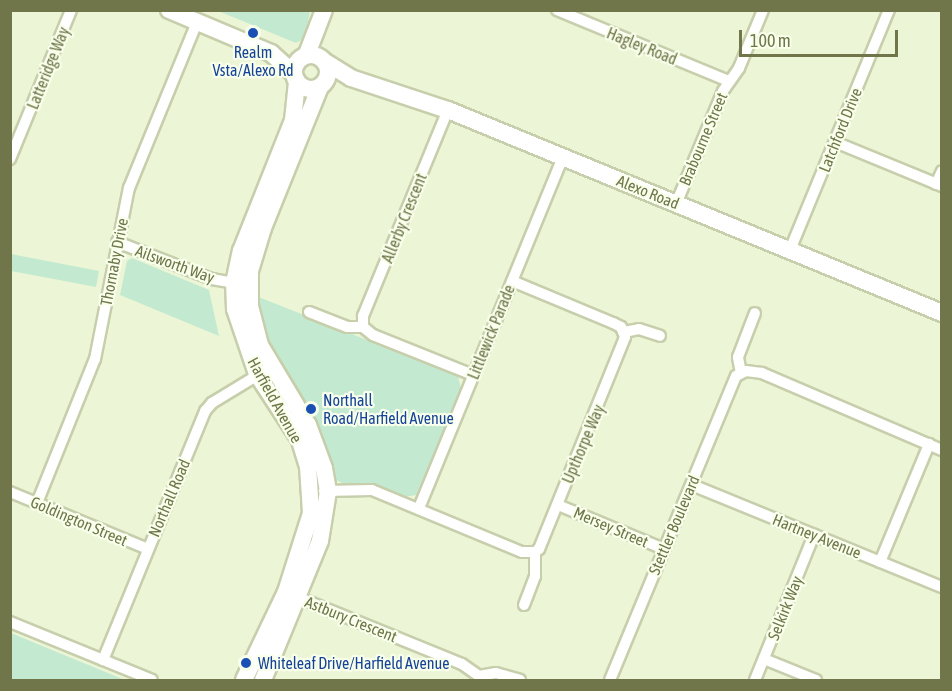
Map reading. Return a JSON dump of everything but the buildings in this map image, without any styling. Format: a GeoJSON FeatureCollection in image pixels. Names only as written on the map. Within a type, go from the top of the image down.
{"type":"FeatureCollection","features":[{"type":"Feature","properties":{"kind":"street","name":"Latteridge Way"},"geometry":{"type":"LineString","coordinates":[[10,159],[71,10]]}},
{"type":"Feature","properties":{"kind":"street"},"geometry":{"type":"LineString","coordinates":[[169,10],[272,53],[305,55],[325,61]]}},
{"type":"Feature","properties":{"kind":"street","name":"Hagley Road"},"geometry":{"type":"LineString","coordinates":[[557,10],[728,81]]}},
{"type":"Feature","properties":{"kind":"street","name":"Brabourne Street"},"geometry":{"type":"LineString","coordinates":[[676,204],[728,81],[739,68],[763,10]]}},
{"type":"Feature","properties":{"kind":"street","name":"Latchford Drive"},"geometry":{"type":"LineString","coordinates":[[790,250],[889,10]]}},
{"type":"Feature","properties":{"kind":"street"},"geometry":{"type":"LineString","coordinates":[[272,53],[295,78],[309,89],[322,85],[325,61],[323,16]]}},
{"type":"Feature","properties":{"kind":"street"},"geometry":{"type":"LineString","coordinates":[[295,78],[296,63],[305,55],[323,16]]}},
{"type":"Feature","properties":{"kind":"street","name":"Thornaby Drive"},"geometry":{"type":"LineString","coordinates":[[37,503],[95,359],[129,188],[197,22]]}},
{"type":"Feature","properties":{"kind":"street","name":"Alexo Road"},"geometry":{"type":"LineString","coordinates":[[325,61],[351,78],[448,110],[942,313]]}},
{"type":"Feature","properties":{"kind":"street","name":"Harfield Avenue"},"geometry":{"type":"LineString","coordinates":[[263,681],[293,595],[323,529],[317,444],[243,339],[234,283],[246,233],[293,120],[295,78]]}},
{"type":"Feature","properties":{"kind":"street","name":"Alexo Road"},"geometry":{"type":"LineString","coordinates":[[322,85],[351,78]]}},
{"type":"Feature","properties":{"kind":"street","name":"Harfield Avenue"},"geometry":{"type":"LineString","coordinates":[[264,370],[255,330],[250,271],[263,228],[322,85]]}},
{"type":"Feature","properties":{"kind":"street","name":"Allerby Crescent"},"geometry":{"type":"LineString","coordinates":[[363,327],[363,316],[448,110]]}},
{"type":"Feature","properties":{"kind":"street"},"geometry":{"type":"LineString","coordinates":[[835,142],[939,185],[942,171]]}},
{"type":"Feature","properties":{"kind":"street","name":"Littlewick Parade"},"geometry":{"type":"LineString","coordinates":[[419,508],[563,157]]}},
{"type":"Feature","properties":{"kind":"street","name":"Ailsworth Way"},"geometry":{"type":"LineString","coordinates":[[117,242],[212,279],[234,283]]}},
{"type":"Feature","properties":{"kind":"street"},"geometry":{"type":"LineString","coordinates":[[512,281],[613,323],[624,332],[639,329],[660,336]]}},
{"type":"Feature","properties":{"kind":"street"},"geometry":{"type":"LineString","coordinates":[[309,312],[347,327],[363,327],[373,335],[474,375]]}},
{"type":"Feature","properties":{"kind":"street","name":"Stettler Boulevard"},"geometry":{"type":"LineString","coordinates":[[610,681],[734,380],[741,373],[738,357],[755,314]]}},
{"type":"Feature","properties":{"kind":"street","name":"Upthorpe Way"},"geometry":{"type":"LineString","coordinates":[[524,604],[536,576],[535,552],[542,544],[624,344],[624,332]]}},
{"type":"Feature","properties":{"kind":"street","name":"Northall Road"},"geometry":{"type":"LineString","coordinates":[[103,660],[206,411],[264,370]]}},
{"type":"Feature","properties":{"kind":"street"},"geometry":{"type":"LineString","coordinates":[[741,373],[762,374],[942,450]]}},
{"type":"Feature","properties":{"kind":"street"},"geometry":{"type":"LineString","coordinates":[[880,562],[929,444]]}},
{"type":"Feature","properties":{"kind":"street","name":"Hartney Avenue"},"geometry":{"type":"LineString","coordinates":[[692,485],[942,587]]}},
{"type":"Feature","properties":{"kind":"street"},"geometry":{"type":"LineString","coordinates":[[319,491],[363,488],[419,508],[522,552],[535,552]]}},
{"type":"Feature","properties":{"kind":"street","name":"Goldington Street"},"geometry":{"type":"LineString","coordinates":[[10,492],[148,549]]}},
{"type":"Feature","properties":{"kind":"street","name":"Mersey Street"},"geometry":{"type":"LineString","coordinates":[[558,505],[663,549]]}},
{"type":"Feature","properties":{"kind":"street","name":"Selkirk Way"},"geometry":{"type":"LineString","coordinates":[[755,681],[814,535]]}},
{"type":"Feature","properties":{"kind":"street","name":"Harfield Avenue"},"geometry":{"type":"LineString","coordinates":[[244,681],[293,595]]}},
{"type":"Feature","properties":{"kind":"street","name":"Astbury Crescent"},"geometry":{"type":"LineString","coordinates":[[293,595],[462,664],[480,678],[496,673],[519,681]]}},
{"type":"Feature","properties":{"kind":"street"},"geometry":{"type":"LineString","coordinates":[[10,622],[152,681]]}},
{"type":"Feature","properties":{"kind":"street"},"geometry":{"type":"LineString","coordinates":[[764,659],[816,681]]}},
{"type":"Feature","properties":{"kind":"shaded area"},"geometry":{"type":"Polygon","coordinates":[[[10,11],[941,11],[941,680],[11,680],[10,11]]]}},
{"type":"Feature","properties":{"kind":"shaded area"},"geometry":{"type":"Polygon","coordinates":[[[218,11],[310,11],[305,38],[296,43],[218,11]]]}},
{"type":"Feature","properties":{"kind":"shaded area"},"geometry":{"type":"Polygon","coordinates":[[[11,254],[99,271],[96,287],[11,271],[11,254]]]}},
{"type":"Feature","properties":{"kind":"shaded area"},"geometry":{"type":"Polygon","coordinates":[[[132,258],[209,290],[219,336],[120,295],[127,261],[132,258]]]}},
{"type":"Feature","properties":{"kind":"shaded area"},"geometry":{"type":"Polygon","coordinates":[[[256,296],[458,376],[461,389],[416,495],[404,497],[375,485],[344,484],[334,479],[314,419],[267,347],[256,296]]]}},
{"type":"Feature","properties":{"kind":"shaded area"},"geometry":{"type":"Polygon","coordinates":[[[11,633],[125,680],[11,680],[11,633]]]}},
{"type":"Feature","properties":{"kind":"place","name":"Realm Vsta/Alexo Rd"},"geometry":{"type":"Point","coordinates":[253,33]}},
{"type":"Feature","properties":{"kind":"place","name":"Northall Road/Harfield Avenue"},"geometry":{"type":"Point","coordinates":[311,409]}},
{"type":"Feature","properties":{"kind":"place","name":"Whiteleaf Drive/Harfield Avenue"},"geometry":{"type":"Point","coordinates":[246,663]}}]}
